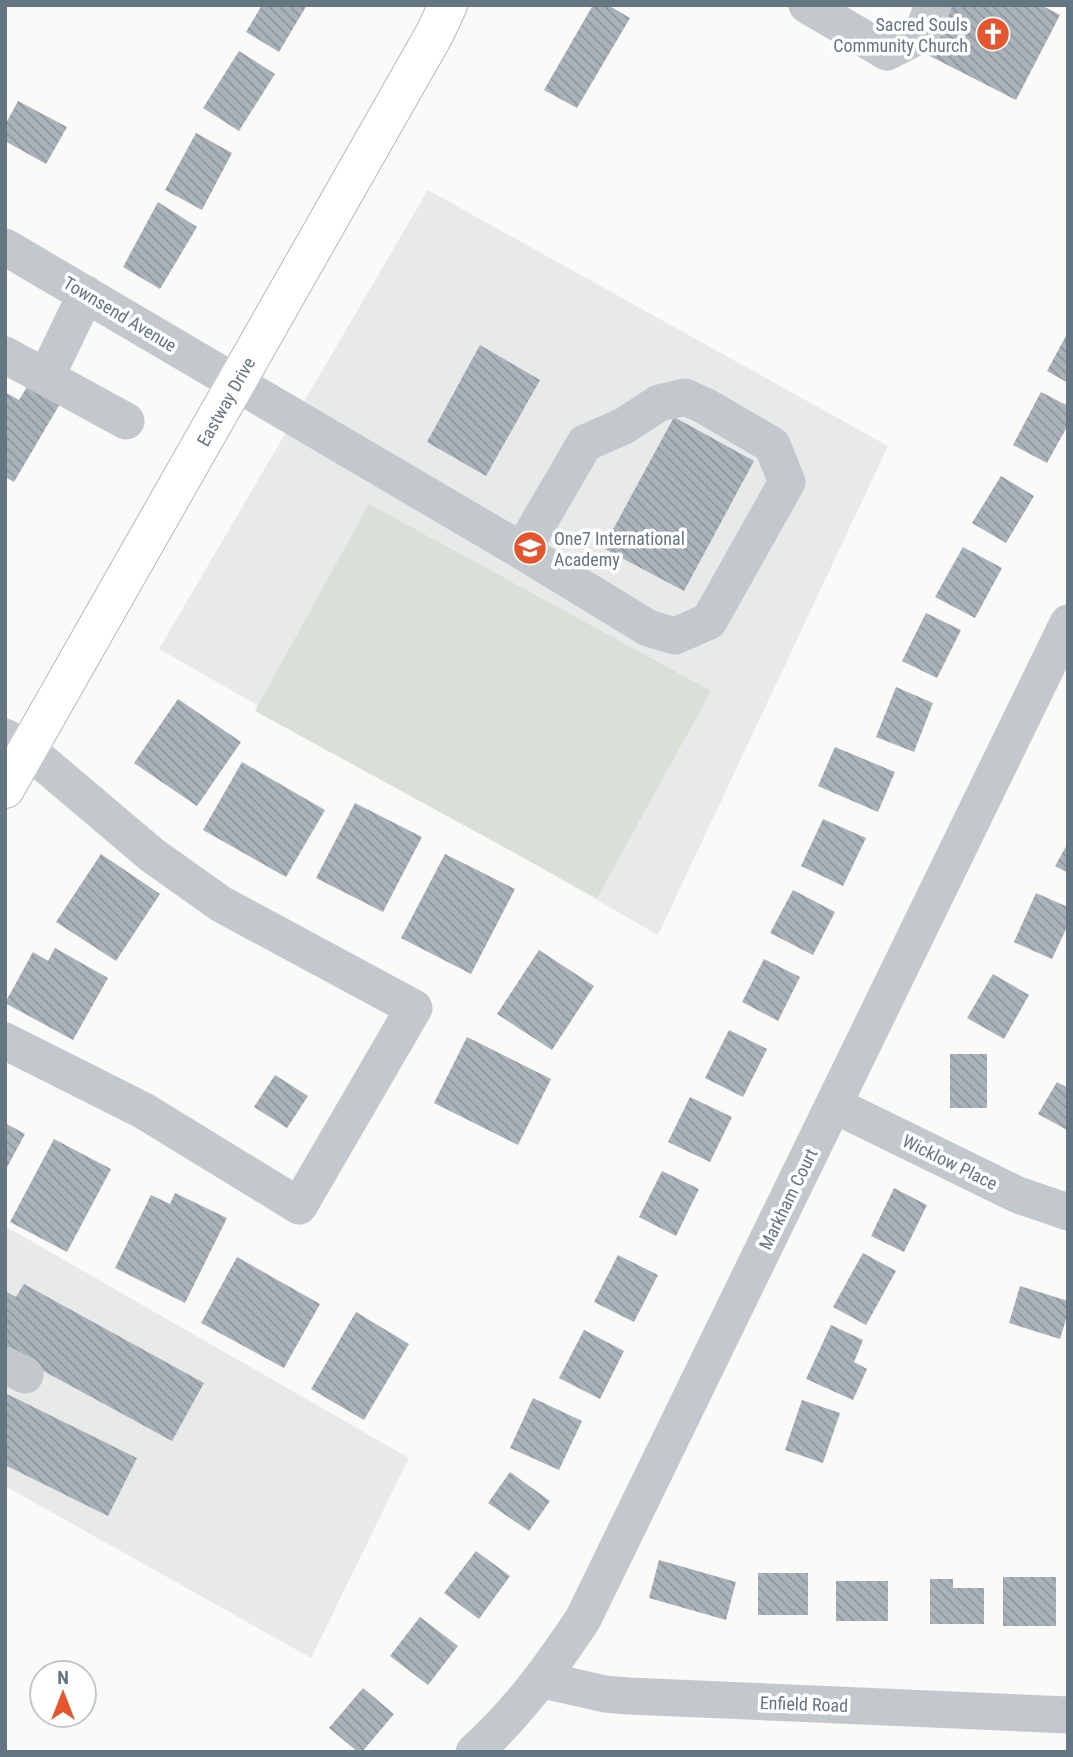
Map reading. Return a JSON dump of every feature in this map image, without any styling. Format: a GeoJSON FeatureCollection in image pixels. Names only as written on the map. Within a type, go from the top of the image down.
{"type":"FeatureCollection","features":[{"type":"Feature","properties":{"kind":"main road","name":"Eastway Drive"},"geometry":{"type":"LineString","coordinates":[[5,789],[16,744],[235,382],[445,7]]}},
{"type":"Feature","properties":{"kind":"street"},"geometry":{"type":"LineString","coordinates":[[807,5],[887,52],[922,34],[933,5]]}},
{"type":"Feature","properties":{"kind":"street","name":"Townsend Avenue"},"geometry":{"type":"LineString","coordinates":[[5,247],[522,551]]}},
{"type":"Feature","properties":{"kind":"street"},"geometry":{"type":"LineString","coordinates":[[47,377],[86,294]]}},
{"type":"Feature","properties":{"kind":"street"},"geometry":{"type":"LineString","coordinates":[[5,355],[126,421]]}},
{"type":"Feature","properties":{"kind":"street"},"geometry":{"type":"LineString","coordinates":[[685,397],[772,444],[787,482],[709,621],[674,636],[648,628],[522,551],[585,443],[624,426],[659,404],[685,397]]}},
{"type":"Feature","properties":{"kind":"street","name":"Markham Court"},"geometry":{"type":"LineString","coordinates":[[474,1752],[496,1733],[542,1680],[583,1619],[1068,623]]}},
{"type":"Feature","properties":{"kind":"street"},"geometry":{"type":"LineString","coordinates":[[5,1041],[144,1111],[299,1206],[414,1008],[221,904],[152,855],[16,744]]}},
{"type":"Feature","properties":{"kind":"street","name":"Wicklow Place"},"geometry":{"type":"LineString","coordinates":[[834,1105],[1018,1195],[1068,1212]]}},
{"type":"Feature","properties":{"kind":"street","name":"Enfield Road"},"geometry":{"type":"LineString","coordinates":[[542,1680],[605,1694],[629,1696],[1068,1715]]}},
{"type":"Feature","properties":{"kind":"shaded area","name":"One7 International Academy"},"geometry":{"type":"Polygon","coordinates":[[[428,190],[888,446],[658,935],[159,649],[428,190]]]}},
{"type":"Feature","properties":{"kind":"shaded area"},"geometry":{"type":"Polygon","coordinates":[[[369,504],[711,691],[597,898],[255,711],[369,504]]]}},
{"type":"Feature","properties":{"kind":"shaded area"},"geometry":{"type":"Polygon","coordinates":[[[5,1226],[409,1458],[311,1658],[5,1486],[5,1226]]]}},
{"type":"Feature","properties":{"kind":"building"},"geometry":{"type":"Polygon","coordinates":[[[262,5],[307,5],[279,52],[246,32],[262,5]]]}},
{"type":"Feature","properties":{"kind":"building"},"geometry":{"type":"Polygon","coordinates":[[[593,5],[608,5],[630,18],[577,108],[544,90],[593,5]]]}},
{"type":"Feature","properties":{"kind":"building","name":"Sacred Souls Community Church"},"geometry":{"type":"Polygon","coordinates":[[[951,5],[1041,5],[1060,15],[1016,100],[926,54],[951,5]]]}},
{"type":"Feature","properties":{"kind":"building"},"geometry":{"type":"Polygon","coordinates":[[[239,51],[275,74],[239,131],[203,108],[239,51]]]}},
{"type":"Feature","properties":{"kind":"building"},"geometry":{"type":"Polygon","coordinates":[[[18,101],[67,127],[46,164],[5,141],[5,125],[18,101]]]}},
{"type":"Feature","properties":{"kind":"building"},"geometry":{"type":"Polygon","coordinates":[[[196,133],[232,153],[202,210],[165,190],[196,133]]]}},
{"type":"Feature","properties":{"kind":"building"},"geometry":{"type":"Polygon","coordinates":[[[158,202],[197,227],[160,289],[123,267],[158,202]]]}},
{"type":"Feature","properties":{"kind":"building"},"geometry":{"type":"Polygon","coordinates":[[[1068,332],[1068,383],[1047,371],[1068,332]]]}},
{"type":"Feature","properties":{"kind":"building"},"geometry":{"type":"Polygon","coordinates":[[[480,345],[540,380],[486,476],[427,442],[480,345]]]}},
{"type":"Feature","properties":{"kind":"building"},"geometry":{"type":"Polygon","coordinates":[[[32,379],[64,397],[14,482],[5,477],[5,392],[19,400],[32,379]]]}},
{"type":"Feature","properties":{"kind":"building"},"geometry":{"type":"Polygon","coordinates":[[[1041,392],[1068,406],[1068,425],[1047,463],[1013,445],[1041,392]]]}},
{"type":"Feature","properties":{"kind":"building"},"geometry":{"type":"Polygon","coordinates":[[[674,417],[754,461],[684,591],[603,548],[674,417]]]}},
{"type":"Feature","properties":{"kind":"building"},"geometry":{"type":"Polygon","coordinates":[[[1001,476],[1034,496],[1006,543],[972,523],[1001,476]]]}},
{"type":"Feature","properties":{"kind":"building"},"geometry":{"type":"Polygon","coordinates":[[[963,547],[1002,568],[975,618],[935,597],[963,547]]]}},
{"type":"Feature","properties":{"kind":"building"},"geometry":{"type":"Polygon","coordinates":[[[926,613],[961,630],[937,678],[902,661],[926,613]]]}},
{"type":"Feature","properties":{"kind":"building"},"geometry":{"type":"Polygon","coordinates":[[[896,687],[933,703],[914,752],[876,737],[896,687]]]}},
{"type":"Feature","properties":{"kind":"building"},"geometry":{"type":"Polygon","coordinates":[[[178,699],[241,742],[197,806],[134,763],[178,699]]]}},
{"type":"Feature","properties":{"kind":"building"},"geometry":{"type":"Polygon","coordinates":[[[835,747],[895,772],[878,812],[818,786],[835,747]]]}},
{"type":"Feature","properties":{"kind":"building"},"geometry":{"type":"Polygon","coordinates":[[[242,762],[325,810],[286,877],[203,830],[242,762]]]}},
{"type":"Feature","properties":{"kind":"building"},"geometry":{"type":"Polygon","coordinates":[[[355,803],[422,837],[383,912],[316,878],[355,803]]]}},
{"type":"Feature","properties":{"kind":"building"},"geometry":{"type":"Polygon","coordinates":[[[823,819],[866,838],[843,886],[801,866],[823,819]]]}},
{"type":"Feature","properties":{"kind":"building"},"geometry":{"type":"Polygon","coordinates":[[[1068,843],[1068,873],[1055,866],[1068,843]]]}},
{"type":"Feature","properties":{"kind":"building"},"geometry":{"type":"Polygon","coordinates":[[[101,854],[160,894],[116,961],[56,922],[101,854]]]}},
{"type":"Feature","properties":{"kind":"building"},"geometry":{"type":"Polygon","coordinates":[[[445,854],[515,889],[471,974],[401,938],[445,854]]]}},
{"type":"Feature","properties":{"kind":"building"},"geometry":{"type":"Polygon","coordinates":[[[793,890],[835,912],[813,955],[770,933],[793,890]]]}},
{"type":"Feature","properties":{"kind":"building"},"geometry":{"type":"Polygon","coordinates":[[[1036,893],[1068,907],[1068,925],[1052,959],[1014,942],[1036,893]]]}},
{"type":"Feature","properties":{"kind":"building"},"geometry":{"type":"Polygon","coordinates":[[[55,948],[108,978],[73,1040],[5,1003],[33,952],[48,961],[55,948]]]}},
{"type":"Feature","properties":{"kind":"building"},"geometry":{"type":"Polygon","coordinates":[[[539,950],[594,986],[552,1050],[497,1014],[539,950]]]}},
{"type":"Feature","properties":{"kind":"building"},"geometry":{"type":"Polygon","coordinates":[[[764,959],[800,977],[778,1021],[742,1002],[764,959]]]}},
{"type":"Feature","properties":{"kind":"building"},"geometry":{"type":"Polygon","coordinates":[[[993,974],[1029,995],[1004,1039],[967,1018],[993,974]]]}},
{"type":"Feature","properties":{"kind":"building"},"geometry":{"type":"Polygon","coordinates":[[[729,1030],[767,1049],[743,1097],[705,1078],[729,1030]]]}},
{"type":"Feature","properties":{"kind":"building"},"geometry":{"type":"Polygon","coordinates":[[[467,1037],[551,1079],[518,1145],[434,1103],[467,1037]]]}},
{"type":"Feature","properties":{"kind":"building"},"geometry":{"type":"Polygon","coordinates":[[[950,1054],[987,1054],[987,1108],[950,1108],[950,1054]]]}},
{"type":"Feature","properties":{"kind":"building"},"geometry":{"type":"Polygon","coordinates":[[[275,1075],[308,1096],[287,1128],[254,1107],[275,1075]]]}},
{"type":"Feature","properties":{"kind":"building"},"geometry":{"type":"Polygon","coordinates":[[[1057,1082],[1068,1088],[1067,1130],[1038,1114],[1057,1082]]]}},
{"type":"Feature","properties":{"kind":"building"},"geometry":{"type":"Polygon","coordinates":[[[690,1097],[732,1117],[710,1162],[668,1142],[690,1097]]]}},
{"type":"Feature","properties":{"kind":"building"},"geometry":{"type":"Polygon","coordinates":[[[5,1123],[25,1134],[5,1171],[5,1123]]]}},
{"type":"Feature","properties":{"kind":"building"},"geometry":{"type":"Polygon","coordinates":[[[54,1139],[111,1169],[67,1252],[10,1222],[54,1139]]]}},
{"type":"Feature","properties":{"kind":"building"},"geometry":{"type":"Polygon","coordinates":[[[662,1171],[699,1189],[676,1236],[639,1217],[662,1171]]]}},
{"type":"Feature","properties":{"kind":"building"},"geometry":{"type":"Polygon","coordinates":[[[894,1188],[927,1205],[904,1252],[871,1236],[894,1188]]]}},
{"type":"Feature","properties":{"kind":"building"},"geometry":{"type":"Polygon","coordinates":[[[175,1193],[227,1218],[185,1303],[115,1268],[151,1195],[170,1204],[175,1193]]]}},
{"type":"Feature","properties":{"kind":"building"},"geometry":{"type":"Polygon","coordinates":[[[863,1253],[896,1271],[866,1325],[833,1307],[863,1253]]]}},
{"type":"Feature","properties":{"kind":"building"},"geometry":{"type":"Polygon","coordinates":[[[618,1255],[658,1275],[634,1322],[594,1302],[618,1255]]]}},
{"type":"Feature","properties":{"kind":"building"},"geometry":{"type":"Polygon","coordinates":[[[237,1257],[320,1304],[284,1368],[201,1323],[237,1257]]]}},
{"type":"Feature","properties":{"kind":"building"},"geometry":{"type":"Polygon","coordinates":[[[24,1284],[204,1383],[172,1441],[5,1350],[5,1291],[16,1297],[24,1284]]]}},
{"type":"Feature","properties":{"kind":"building"},"geometry":{"type":"Polygon","coordinates":[[[1020,1286],[1068,1301],[1068,1313],[1060,1339],[1009,1323],[1020,1286]]]}},
{"type":"Feature","properties":{"kind":"building"},"geometry":{"type":"Polygon","coordinates":[[[356,1312],[409,1344],[364,1420],[311,1389],[356,1312]]]}},
{"type":"Feature","properties":{"kind":"building"},"geometry":{"type":"Polygon","coordinates":[[[831,1325],[863,1340],[854,1362],[867,1369],[853,1400],[806,1379],[831,1325]]]}},
{"type":"Feature","properties":{"kind":"building"},"geometry":{"type":"Polygon","coordinates":[[[584,1330],[624,1351],[600,1399],[559,1378],[584,1330]]]}},
{"type":"Feature","properties":{"kind":"building"},"geometry":{"type":"Polygon","coordinates":[[[5,1393],[137,1458],[108,1516],[5,1465],[5,1393]]]}},
{"type":"Feature","properties":{"kind":"building"},"geometry":{"type":"Polygon","coordinates":[[[533,1398],[582,1421],[559,1470],[510,1448],[533,1398]]]}},
{"type":"Feature","properties":{"kind":"building"},"geometry":{"type":"Polygon","coordinates":[[[802,1400],[840,1413],[823,1463],[785,1450],[802,1400]]]}},
{"type":"Feature","properties":{"kind":"building"},"geometry":{"type":"Polygon","coordinates":[[[510,1472],[550,1501],[529,1531],[488,1503],[510,1472]]]}},
{"type":"Feature","properties":{"kind":"building"},"geometry":{"type":"Polygon","coordinates":[[[476,1551],[510,1576],[479,1619],[444,1593],[476,1551]]]}},
{"type":"Feature","properties":{"kind":"building"},"geometry":{"type":"Polygon","coordinates":[[[659,1560],[736,1582],[726,1620],[649,1598],[659,1560]]]}},
{"type":"Feature","properties":{"kind":"building"},"geometry":{"type":"Polygon","coordinates":[[[758,1573],[808,1573],[808,1615],[758,1615],[758,1573]]]}},
{"type":"Feature","properties":{"kind":"building"},"geometry":{"type":"Polygon","coordinates":[[[1003,1577],[1056,1577],[1056,1626],[1003,1626],[1003,1577]]]}},
{"type":"Feature","properties":{"kind":"building"},"geometry":{"type":"Polygon","coordinates":[[[930,1579],[953,1579],[953,1588],[984,1588],[984,1624],[930,1624],[930,1579]]]}},
{"type":"Feature","properties":{"kind":"building"},"geometry":{"type":"Polygon","coordinates":[[[836,1581],[888,1581],[888,1621],[836,1621],[836,1581]]]}},
{"type":"Feature","properties":{"kind":"building"},"geometry":{"type":"Polygon","coordinates":[[[420,1617],[458,1646],[428,1685],[390,1656],[420,1617]]]}},
{"type":"Feature","properties":{"kind":"building"},"geometry":{"type":"Polygon","coordinates":[[[363,1688],[394,1714],[362,1752],[358,1752],[329,1728],[363,1688]]]}},
{"type":"Feature","properties":{"kind":"place","name":"Sacred Souls Community Church"},"geometry":{"type":"Point","coordinates":[993,34]}},
{"type":"Feature","properties":{"kind":"place","name":"One7 International Academy"},"geometry":{"type":"Point","coordinates":[530,548]}}]}
